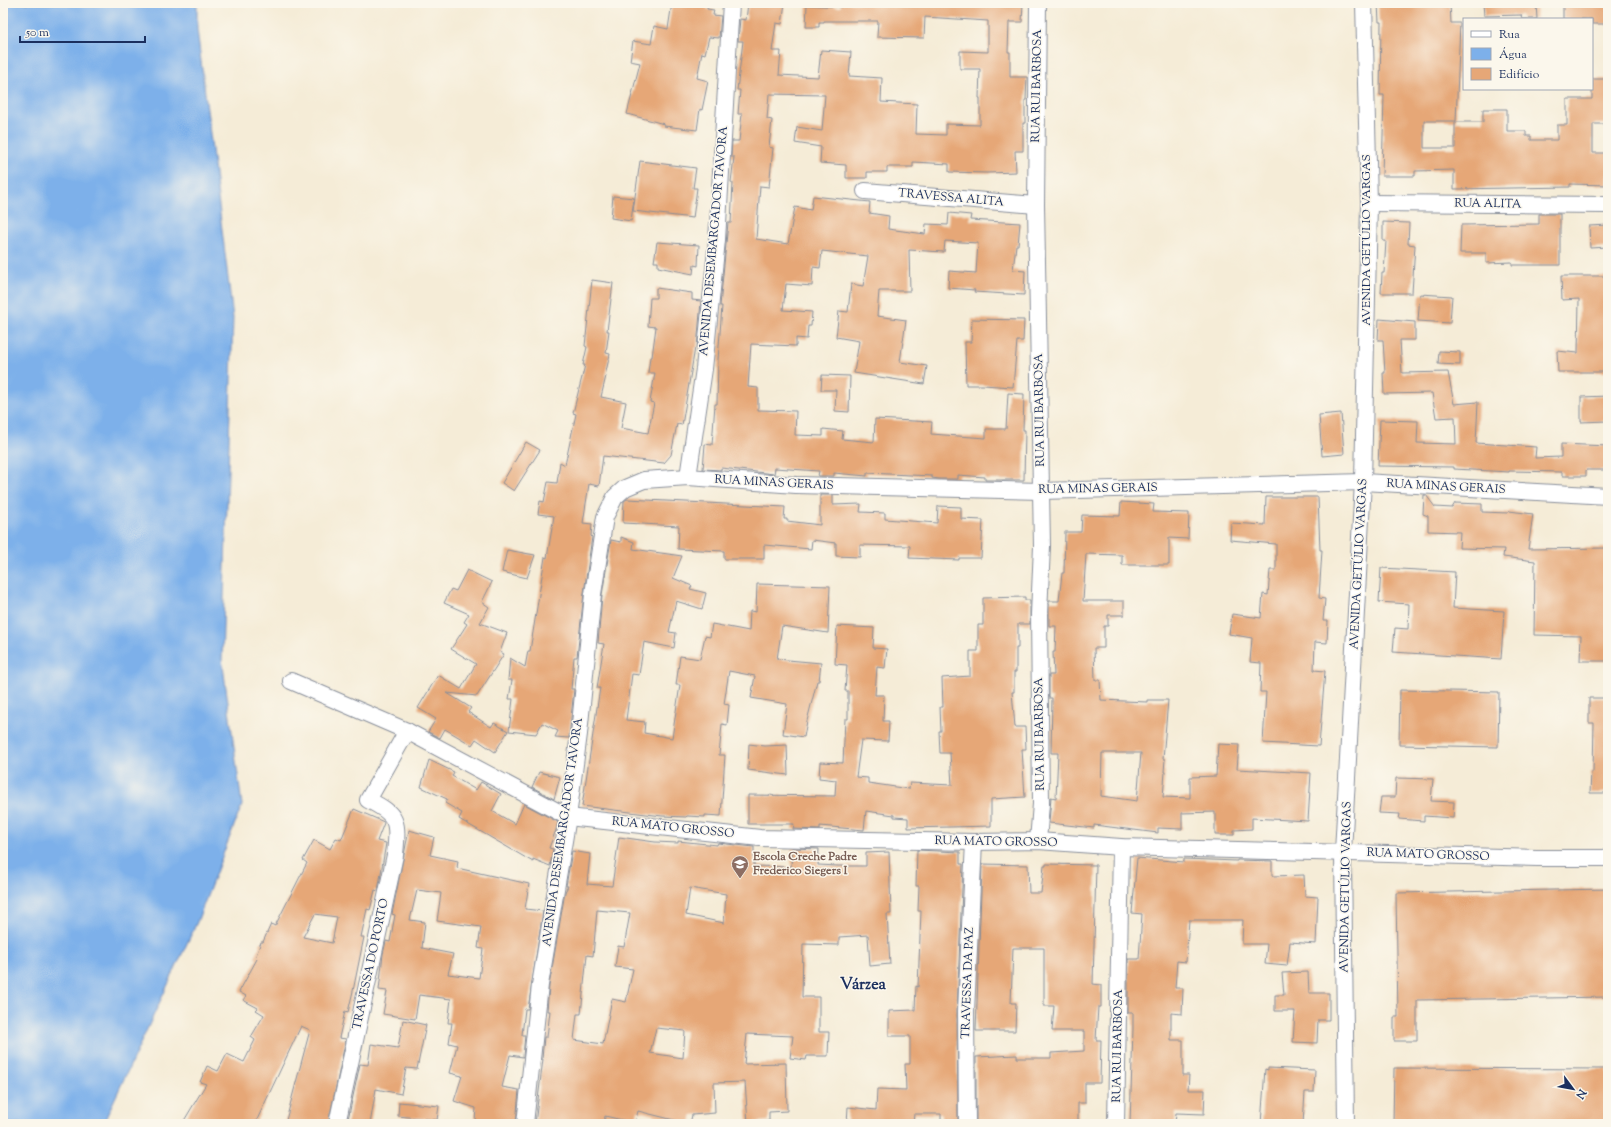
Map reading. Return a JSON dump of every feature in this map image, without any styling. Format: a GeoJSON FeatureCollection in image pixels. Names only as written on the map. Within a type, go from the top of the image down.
{"type":"FeatureCollection","features":[{"type":"Feature","properties":{"kind":"street","name":"AVENIDA DESEMBARGADOR TAVORA"},"geometry":{"type":"LineString","coordinates":[[688,477],[704,369],[716,248],[731,3]]}},
{"type":"Feature","properties":{"kind":"street","name":"RUA RUI BARBOSA"},"geometry":{"type":"LineString","coordinates":[[1038,3],[1036,205],[1042,546],[1039,614],[1041,804],[1038,841]]}},
{"type":"Feature","properties":{"kind":"street","name":"AVENIDA GETÚLIO VARGAS"},"geometry":{"type":"LineString","coordinates":[[1346,1124],[1344,852],[1363,482],[1369,203],[1364,3]]}},
{"type":"Feature","properties":{"kind":"street","name":"TRAVESSA ALITA"},"geometry":{"type":"LineString","coordinates":[[865,191],[1036,205]]}},
{"type":"Feature","properties":{"kind":"street","name":"RUA ALITA"},"geometry":{"type":"LineString","coordinates":[[1369,203],[1608,205]]}},
{"type":"Feature","properties":{"kind":"street","name":"RUA MINAS GERAIS"},"geometry":{"type":"LineString","coordinates":[[605,517],[614,497],[625,488],[644,480],[688,477],[796,485],[1041,491],[1363,482],[1608,496]]}},
{"type":"Feature","properties":{"kind":"street","name":"AVENIDA DESEMBARGADOR TAVORA"},"geometry":{"type":"LineString","coordinates":[[525,1124],[540,985],[568,817],[593,594],[605,517]]}},
{"type":"Feature","properties":{"kind":"street","name":"RUA MATO GROSSO"},"geometry":{"type":"LineString","coordinates":[[291,681],[407,731],[568,817],[760,838],[974,842],[1038,841],[1121,847],[1537,858],[1608,858]]}},
{"type":"Feature","properties":{"kind":"street","name":"TRAVESSA DO PORTO"},"geometry":{"type":"LineString","coordinates":[[337,1124],[395,854],[398,829],[393,816],[385,808],[368,800],[407,731]]}},
{"type":"Feature","properties":{"kind":"street","name":"TRAVESSA DA PAZ"},"geometry":{"type":"LineString","coordinates":[[967,1124],[966,1011],[974,842]]}},
{"type":"Feature","properties":{"kind":"street","name":"RUA RUI BARBOSA"},"geometry":{"type":"LineString","coordinates":[[1116,1124],[1121,847]]}},
{"type":"Feature","properties":{"kind":"water"},"geometry":{"type":"Polygon","coordinates":[[[3,3],[197,3],[197,29],[233,318],[222,659],[242,805],[197,922],[103,1124],[3,1124],[3,3]]]}},
{"type":"Feature","properties":{"kind":"building"},"geometry":{"type":"Polygon","coordinates":[[[672,3],[708,3],[707,9],[714,10],[713,15],[721,16],[719,38],[709,37],[705,54],[702,53],[697,78],[708,81],[702,110],[700,109],[697,130],[664,126],[664,124],[627,114],[640,63],[630,61],[633,41],[651,44],[654,26],[668,29],[672,3]]]}},
{"type":"Feature","properties":{"kind":"building"},"geometry":{"type":"Polygon","coordinates":[[[748,3],[785,3],[782,24],[776,23],[772,51],[781,51],[779,75],[818,77],[821,50],[851,52],[849,76],[882,78],[881,102],[917,104],[916,134],[946,135],[946,124],[980,125],[980,69],[960,69],[960,51],[988,52],[988,21],[925,17],[924,38],[877,37],[878,21],[824,21],[819,22],[819,27],[806,27],[807,5],[841,7],[841,3],[1023,3],[1022,22],[1009,22],[1008,52],[1010,52],[1010,77],[1027,77],[1025,123],[1023,123],[1023,151],[1015,151],[1016,172],[949,172],[949,164],[913,162],[913,167],[887,167],[887,172],[867,172],[867,178],[846,178],[846,165],[820,163],[821,147],[795,143],[797,127],[822,131],[825,95],[769,94],[767,119],[772,120],[769,147],[773,148],[769,187],[760,186],[756,239],[788,244],[795,207],[811,210],[813,196],[870,202],[869,213],[889,216],[888,229],[925,234],[926,224],[948,225],[949,213],[971,215],[970,220],[1020,223],[1018,245],[1016,245],[1013,270],[1025,271],[1024,295],[974,292],[975,290],[948,288],[949,271],[976,273],[978,243],[945,241],[944,252],[909,250],[910,291],[879,291],[877,316],[906,320],[900,362],[927,366],[924,384],[854,373],[859,341],[836,337],[839,311],[848,312],[851,284],[863,286],[868,256],[822,251],[820,268],[813,267],[812,286],[786,284],[783,310],[812,312],[811,326],[808,326],[807,339],[796,338],[796,346],[751,344],[748,387],[758,388],[758,410],[796,411],[795,435],[823,436],[823,429],[843,431],[842,439],[874,442],[875,419],[932,422],[931,434],[986,438],[986,429],[1006,429],[1008,393],[1024,394],[1024,480],[985,480],[985,477],[958,475],[958,479],[939,479],[932,478],[932,476],[867,473],[867,476],[834,473],[834,476],[818,476],[819,471],[775,468],[774,474],[721,468],[721,470],[703,469],[705,444],[712,445],[715,404],[717,404],[718,360],[722,306],[720,306],[728,223],[731,223],[733,183],[731,182],[734,157],[731,157],[732,141],[739,141],[742,114],[738,114],[740,90],[737,90],[743,41],[738,41],[740,19],[746,20],[748,3]]]}},
{"type":"Feature","properties":{"kind":"building"},"geometry":{"type":"Polygon","coordinates":[[[1378,3],[1450,3],[1451,23],[1460,23],[1456,121],[1424,121],[1424,148],[1455,148],[1455,122],[1483,122],[1483,109],[1507,109],[1507,131],[1526,131],[1526,136],[1531,136],[1531,140],[1557,140],[1557,125],[1567,125],[1567,99],[1592,99],[1593,79],[1608,79],[1608,124],[1593,124],[1593,153],[1608,153],[1608,185],[1570,184],[1570,187],[1454,189],[1454,170],[1415,171],[1415,176],[1382,176],[1384,95],[1380,95],[1381,22],[1379,22],[1378,3]]]}},
{"type":"Feature","properties":{"kind":"building"},"geometry":{"type":"Polygon","coordinates":[[[1483,3],[1536,3],[1537,18],[1522,18],[1521,15],[1484,16],[1483,3]]]}},
{"type":"Feature","properties":{"kind":"building"},"geometry":{"type":"Polygon","coordinates":[[[1563,3],[1608,3],[1608,24],[1593,24],[1593,18],[1563,18],[1563,3]]]}},
{"type":"Feature","properties":{"kind":"building"},"geometry":{"type":"Polygon","coordinates":[[[640,161],[696,168],[693,188],[697,188],[693,218],[633,211],[640,161]]]}},
{"type":"Feature","properties":{"kind":"building"},"geometry":{"type":"Polygon","coordinates":[[[613,196],[634,198],[631,221],[611,218],[613,196]]]}},
{"type":"Feature","properties":{"kind":"building"},"geometry":{"type":"Polygon","coordinates":[[[1539,214],[1560,214],[1560,265],[1512,265],[1512,262],[1486,263],[1486,253],[1460,253],[1461,225],[1539,224],[1539,214]]]}},
{"type":"Feature","properties":{"kind":"building"},"geometry":{"type":"Polygon","coordinates":[[[1383,222],[1409,223],[1408,244],[1415,245],[1412,293],[1381,293],[1386,241],[1383,241],[1383,222]]]}},
{"type":"Feature","properties":{"kind":"building"},"geometry":{"type":"Polygon","coordinates":[[[1608,225],[1608,247],[1590,248],[1589,226],[1608,225]]]}},
{"type":"Feature","properties":{"kind":"building"},"geometry":{"type":"Polygon","coordinates":[[[657,242],[699,245],[698,266],[694,265],[693,274],[658,267],[658,262],[654,262],[657,242]]]}},
{"type":"Feature","properties":{"kind":"building"},"geometry":{"type":"Polygon","coordinates":[[[1561,276],[1606,276],[1606,281],[1608,281],[1608,372],[1558,372],[1557,351],[1578,353],[1579,299],[1562,300],[1561,276]]]}},
{"type":"Feature","properties":{"kind":"building"},"geometry":{"type":"Polygon","coordinates":[[[592,280],[613,283],[606,353],[610,354],[601,397],[626,402],[621,428],[648,433],[654,403],[650,402],[655,373],[648,373],[656,327],[648,326],[650,298],[656,298],[656,288],[692,293],[692,300],[701,301],[697,348],[695,348],[682,425],[677,424],[671,455],[664,463],[603,456],[599,486],[589,484],[583,523],[592,524],[592,537],[577,657],[574,657],[571,689],[574,689],[569,738],[555,737],[558,731],[542,723],[536,734],[509,731],[513,699],[509,699],[512,680],[508,680],[510,658],[525,667],[528,651],[530,651],[545,557],[547,558],[554,516],[538,514],[540,501],[544,502],[548,482],[557,483],[560,462],[565,465],[576,414],[573,413],[585,365],[583,365],[587,347],[585,346],[592,280]]]}},
{"type":"Feature","properties":{"kind":"building"},"geometry":{"type":"Polygon","coordinates":[[[1420,294],[1452,296],[1450,323],[1418,321],[1420,294]]]}},
{"type":"Feature","properties":{"kind":"building"},"geometry":{"type":"Polygon","coordinates":[[[972,319],[1024,320],[1023,341],[1017,341],[1013,387],[966,385],[965,342],[971,342],[972,319]]]}},
{"type":"Feature","properties":{"kind":"building"},"geometry":{"type":"Polygon","coordinates":[[[1379,319],[1415,322],[1415,340],[1400,340],[1402,373],[1448,372],[1454,404],[1478,402],[1476,443],[1536,447],[1535,458],[1561,457],[1561,444],[1608,446],[1608,470],[1586,470],[1586,476],[1562,476],[1562,472],[1509,472],[1454,469],[1454,467],[1378,466],[1380,420],[1418,421],[1417,443],[1456,444],[1455,417],[1436,418],[1432,393],[1384,394],[1383,373],[1385,373],[1383,340],[1378,340],[1379,319]]]}},
{"type":"Feature","properties":{"kind":"building"},"geometry":{"type":"Polygon","coordinates":[[[1439,351],[1460,352],[1460,365],[1438,364],[1439,351]]]}},
{"type":"Feature","properties":{"kind":"building"},"geometry":{"type":"Polygon","coordinates":[[[822,375],[850,376],[849,412],[835,411],[836,390],[821,390],[822,375]]]}},
{"type":"Feature","properties":{"kind":"building"},"geometry":{"type":"Polygon","coordinates":[[[1608,396],[1608,421],[1581,422],[1581,397],[1608,396]]]}},
{"type":"Feature","properties":{"kind":"building"},"geometry":{"type":"Polygon","coordinates":[[[1341,413],[1344,454],[1322,456],[1319,415],[1341,413]]]}},
{"type":"Feature","properties":{"kind":"building"},"geometry":{"type":"Polygon","coordinates":[[[526,442],[540,450],[514,491],[502,483],[526,442]]]}},
{"type":"Feature","properties":{"kind":"building"},"geometry":{"type":"Polygon","coordinates":[[[820,495],[833,495],[833,505],[861,504],[860,512],[885,513],[885,519],[937,523],[938,506],[961,507],[961,519],[983,520],[981,558],[959,558],[959,560],[909,558],[910,546],[860,545],[860,557],[836,556],[836,543],[812,540],[811,549],[764,545],[764,559],[724,559],[724,551],[678,549],[679,526],[623,523],[624,501],[627,499],[785,507],[784,519],[787,519],[787,521],[820,525],[820,495]]]}},
{"type":"Feature","properties":{"kind":"building"},"geometry":{"type":"Polygon","coordinates":[[[1424,495],[1426,495],[1435,507],[1452,508],[1455,503],[1482,504],[1482,512],[1508,513],[1509,511],[1533,514],[1528,549],[1608,548],[1608,661],[1580,661],[1581,636],[1534,635],[1535,561],[1503,557],[1504,549],[1459,548],[1460,532],[1428,531],[1428,516],[1423,514],[1424,495]]]}},
{"type":"Feature","properties":{"kind":"building"},"geometry":{"type":"Polygon","coordinates":[[[1266,497],[1318,497],[1320,550],[1322,550],[1319,598],[1325,599],[1323,621],[1328,621],[1327,643],[1315,642],[1314,670],[1325,671],[1319,746],[1263,743],[1266,692],[1260,692],[1261,663],[1250,662],[1252,638],[1229,634],[1232,614],[1261,618],[1263,594],[1268,595],[1270,570],[1276,570],[1276,544],[1230,540],[1231,523],[1265,525],[1266,497]]]}},
{"type":"Feature","properties":{"kind":"building"},"geometry":{"type":"Polygon","coordinates":[[[1121,502],[1154,504],[1153,512],[1189,513],[1188,539],[1169,538],[1169,565],[1122,565],[1122,555],[1086,554],[1083,601],[1124,601],[1124,615],[1108,615],[1108,626],[1104,626],[1104,648],[1094,648],[1095,680],[1100,680],[1101,700],[1147,702],[1147,700],[1168,700],[1163,759],[1165,759],[1165,772],[1163,797],[1190,798],[1190,777],[1216,776],[1218,744],[1239,745],[1237,769],[1311,773],[1308,821],[1252,818],[1252,829],[1234,830],[1234,835],[1215,835],[1215,812],[1182,813],[1182,829],[1158,828],[1158,833],[1094,825],[1094,828],[1049,823],[1051,797],[1056,798],[1058,753],[1051,753],[1052,698],[1049,698],[1049,675],[1054,675],[1053,652],[1055,652],[1056,626],[1049,626],[1049,601],[1059,601],[1062,573],[1064,573],[1065,532],[1081,532],[1082,515],[1120,516],[1121,502]],[[1102,753],[1101,796],[1137,801],[1141,753],[1102,753]]]}},
{"type":"Feature","properties":{"kind":"building"},"geometry":{"type":"Polygon","coordinates":[[[621,537],[634,542],[633,549],[682,556],[673,578],[692,586],[690,589],[706,593],[702,609],[676,601],[669,632],[676,633],[674,648],[644,642],[639,675],[632,674],[626,720],[645,722],[644,733],[672,738],[680,685],[676,685],[680,656],[700,659],[705,636],[710,637],[712,624],[749,631],[750,611],[756,612],[757,584],[830,586],[828,633],[782,626],[777,659],[821,663],[819,681],[817,681],[804,737],[783,734],[787,704],[751,698],[755,676],[729,671],[724,704],[729,705],[727,725],[722,724],[719,755],[725,755],[721,816],[662,816],[582,806],[600,688],[597,688],[604,644],[598,643],[602,595],[611,540],[621,542],[621,537]]]}},
{"type":"Feature","properties":{"kind":"building"},"geometry":{"type":"Polygon","coordinates":[[[507,550],[535,555],[527,578],[502,572],[507,550]]]}},
{"type":"Feature","properties":{"kind":"building"},"geometry":{"type":"Polygon","coordinates":[[[1381,568],[1455,572],[1453,608],[1504,611],[1501,659],[1393,652],[1395,628],[1408,629],[1409,604],[1379,602],[1381,568]]]}},
{"type":"Feature","properties":{"kind":"building"},"geometry":{"type":"Polygon","coordinates":[[[467,570],[492,582],[482,602],[489,607],[480,623],[507,633],[500,652],[504,654],[477,696],[447,693],[471,708],[468,712],[491,727],[494,723],[508,731],[495,752],[476,739],[472,745],[445,729],[440,738],[428,732],[436,719],[418,708],[438,675],[461,689],[476,664],[451,649],[467,624],[464,622],[469,614],[444,603],[451,589],[456,591],[467,570]]]}},
{"type":"Feature","properties":{"kind":"building"},"geometry":{"type":"Polygon","coordinates":[[[1025,597],[1025,600],[1030,600],[1030,624],[1018,624],[1016,672],[1014,672],[1014,692],[1012,692],[1015,727],[1025,727],[1026,749],[1022,749],[1025,797],[991,799],[991,826],[908,828],[908,818],[894,817],[894,815],[866,811],[864,830],[820,826],[820,830],[793,829],[794,824],[748,824],[748,795],[835,796],[836,780],[819,778],[820,762],[843,763],[845,719],[848,719],[848,691],[845,691],[847,665],[835,664],[837,626],[874,628],[873,648],[887,649],[885,668],[877,667],[875,695],[884,695],[883,721],[889,721],[888,741],[861,740],[856,777],[868,778],[868,783],[909,789],[910,783],[952,785],[950,753],[940,753],[940,707],[943,707],[942,678],[970,676],[970,651],[978,651],[978,625],[983,625],[983,598],[1025,597]]]}},
{"type":"Feature","properties":{"kind":"building"},"geometry":{"type":"Polygon","coordinates":[[[1400,690],[1499,692],[1498,747],[1399,745],[1400,690]]]}},
{"type":"Feature","properties":{"kind":"building"},"geometry":{"type":"Polygon","coordinates":[[[1589,698],[1608,698],[1608,793],[1590,793],[1591,772],[1593,772],[1594,723],[1589,723],[1589,698]]]}},
{"type":"Feature","properties":{"kind":"building"},"geometry":{"type":"Polygon","coordinates":[[[749,744],[765,746],[787,745],[788,775],[748,770],[749,744]]]}},
{"type":"Feature","properties":{"kind":"building"},"geometry":{"type":"Polygon","coordinates":[[[429,760],[454,772],[452,776],[476,790],[481,782],[501,794],[492,811],[515,824],[524,804],[558,822],[549,848],[553,849],[550,866],[533,859],[533,862],[459,819],[462,813],[445,803],[447,799],[421,787],[429,760]]]}},
{"type":"Feature","properties":{"kind":"building"},"geometry":{"type":"Polygon","coordinates":[[[539,772],[560,777],[554,799],[532,787],[539,772]]]}},
{"type":"Feature","properties":{"kind":"building"},"geometry":{"type":"Polygon","coordinates":[[[1396,778],[1433,779],[1431,801],[1454,802],[1453,818],[1424,816],[1424,821],[1399,819],[1400,814],[1379,813],[1381,797],[1395,797],[1396,778]]]}},
{"type":"Feature","properties":{"kind":"building"},"geometry":{"type":"Polygon","coordinates":[[[354,809],[384,822],[377,841],[386,843],[378,891],[375,890],[370,910],[367,909],[361,937],[364,937],[353,991],[348,1012],[345,1011],[339,1038],[346,1039],[328,1124],[285,1124],[310,1030],[301,1026],[255,1124],[182,1124],[206,1084],[200,1082],[207,1066],[218,1071],[227,1054],[244,1062],[255,1040],[251,1037],[264,1015],[256,1010],[258,1008],[243,1000],[246,996],[239,992],[257,959],[255,958],[261,942],[263,942],[271,924],[275,926],[307,863],[303,860],[314,840],[330,849],[336,838],[341,840],[354,809]],[[315,914],[303,937],[332,943],[337,917],[315,914]]]}},
{"type":"Feature","properties":{"kind":"building"},"geometry":{"type":"Polygon","coordinates":[[[409,830],[434,837],[430,855],[458,861],[457,868],[529,884],[525,909],[543,911],[528,1009],[525,1009],[522,1035],[525,1035],[523,1057],[510,1055],[502,1087],[519,1090],[516,1124],[475,1121],[476,1108],[454,1101],[462,1076],[450,1073],[457,1045],[449,1043],[452,1023],[448,1023],[451,999],[419,995],[415,1019],[383,1014],[387,991],[379,990],[383,954],[386,941],[390,942],[395,915],[392,914],[409,830]],[[417,890],[410,920],[425,922],[422,948],[453,954],[448,974],[479,978],[483,949],[478,948],[481,927],[437,921],[441,893],[417,890]]]}},
{"type":"Feature","properties":{"kind":"building"},"geometry":{"type":"Polygon","coordinates":[[[619,837],[655,842],[678,843],[678,841],[717,845],[718,843],[754,847],[754,866],[791,867],[792,848],[819,849],[818,865],[838,866],[866,866],[866,853],[889,852],[891,914],[887,914],[890,964],[870,966],[868,935],[839,937],[839,945],[803,944],[802,997],[819,997],[819,1032],[829,1032],[828,1056],[807,1056],[806,1060],[790,1058],[793,1036],[747,1034],[744,1064],[786,1063],[787,1111],[769,1112],[769,1121],[748,1123],[745,1082],[714,1083],[715,1113],[692,1115],[690,1124],[638,1111],[635,1123],[605,1116],[604,1124],[535,1124],[543,1059],[544,1037],[547,1037],[550,1011],[547,1011],[549,986],[565,892],[568,886],[566,886],[572,851],[590,854],[587,884],[612,886],[619,837]],[[690,888],[686,915],[724,923],[726,894],[690,888]],[[597,910],[593,956],[587,955],[581,1014],[577,1014],[574,1040],[603,1044],[612,999],[626,1002],[633,969],[615,967],[618,946],[624,947],[630,913],[597,910]],[[656,1028],[650,1053],[683,1058],[685,1031],[656,1028]]]}},
{"type":"Feature","properties":{"kind":"building"},"geometry":{"type":"Polygon","coordinates":[[[917,850],[960,852],[960,864],[963,864],[957,1011],[958,1124],[941,1124],[941,1114],[914,1114],[913,1124],[847,1124],[848,1107],[876,1110],[877,1089],[906,1090],[905,1064],[910,1064],[910,1036],[889,1036],[889,1011],[915,1010],[916,986],[918,987],[921,911],[918,911],[919,886],[916,886],[917,850]]]}},
{"type":"Feature","properties":{"kind":"building"},"geometry":{"type":"Polygon","coordinates":[[[1137,858],[1184,862],[1184,859],[1272,861],[1272,876],[1304,875],[1305,896],[1318,897],[1316,944],[1290,942],[1287,966],[1265,964],[1267,944],[1242,944],[1243,920],[1189,920],[1186,962],[1177,961],[1175,988],[1183,988],[1182,1014],[1171,1013],[1171,1040],[1183,1040],[1183,1075],[1189,1075],[1188,1090],[1205,1090],[1204,1114],[1176,1113],[1175,1124],[1130,1124],[1133,1013],[1128,1013],[1128,959],[1139,959],[1142,914],[1132,913],[1137,858]]]}},
{"type":"Feature","properties":{"kind":"building"},"geometry":{"type":"Polygon","coordinates":[[[982,864],[1028,865],[1029,893],[1041,893],[1044,866],[1046,866],[1046,864],[1096,865],[1093,984],[1101,985],[1101,1007],[1098,1007],[1096,1040],[1101,1040],[1100,1083],[1085,1083],[1085,1103],[1078,1103],[1078,1124],[976,1124],[976,1057],[1017,1055],[1017,1058],[1051,1058],[1051,1053],[1084,1051],[1084,1031],[1052,1031],[1054,1006],[1044,1006],[1044,948],[1013,948],[1011,1003],[1016,1003],[1015,1031],[976,1031],[982,864]]]}},
{"type":"Feature","properties":{"kind":"building"},"geometry":{"type":"Polygon","coordinates":[[[1608,889],[1608,997],[1417,1000],[1417,1041],[1394,1041],[1394,1017],[1398,1017],[1396,893],[1608,889]]]}},
{"type":"Feature","properties":{"kind":"building"},"geometry":{"type":"Polygon","coordinates":[[[1308,972],[1309,993],[1329,993],[1329,1020],[1318,1020],[1317,1043],[1293,1042],[1295,1011],[1275,1011],[1275,995],[1284,995],[1282,973],[1308,972]]]}},
{"type":"Feature","properties":{"kind":"building"},"geometry":{"type":"Polygon","coordinates":[[[403,1020],[426,1025],[417,1069],[406,1068],[401,1094],[376,1089],[370,1124],[347,1124],[360,1064],[368,1065],[371,1044],[398,1048],[403,1020]]]}},
{"type":"Feature","properties":{"kind":"building"},"geometry":{"type":"Polygon","coordinates":[[[1268,1068],[1315,1070],[1314,1092],[1305,1092],[1303,1124],[1261,1124],[1265,1069],[1268,1070],[1268,1068]]]}},
{"type":"Feature","properties":{"kind":"building"},"geometry":{"type":"Polygon","coordinates":[[[1394,1068],[1608,1069],[1608,1124],[1393,1124],[1394,1068]]]}},
{"type":"Feature","properties":{"kind":"building"},"geometry":{"type":"Polygon","coordinates":[[[399,1102],[439,1106],[437,1120],[398,1116],[399,1102]]]}},
{"type":"Feature","properties":{"kind":"place","name":"Escola Creche Padre Frederico Siegers I"},"geometry":{"type":"Point","coordinates":[740,879]}},
{"type":"Feature","properties":{"kind":"district","name":"Várzea"},"geometry":{"type":"Point","coordinates":[863,985]}}]}
